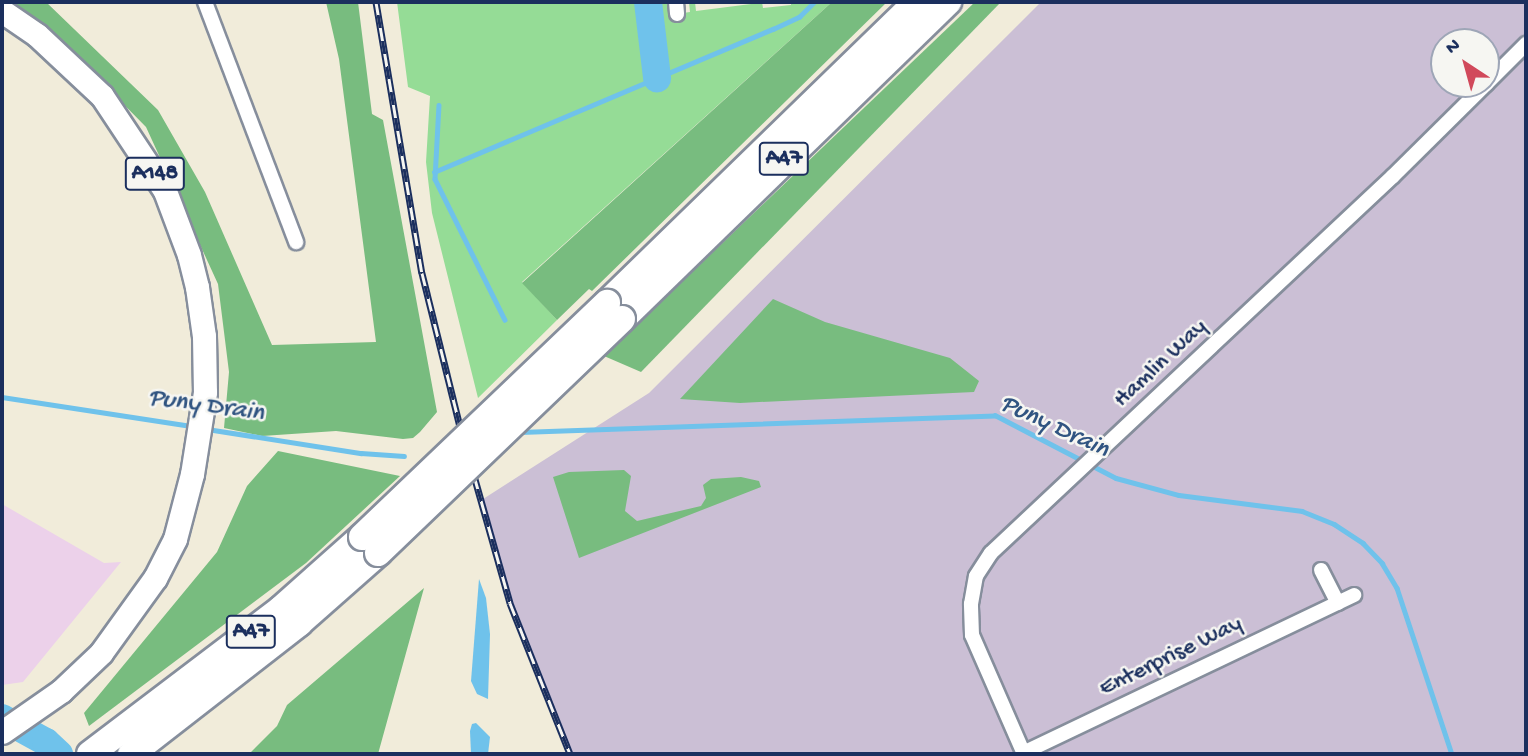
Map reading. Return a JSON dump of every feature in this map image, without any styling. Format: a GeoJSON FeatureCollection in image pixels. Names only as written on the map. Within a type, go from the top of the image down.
{"type":"FeatureCollection","features":[{"type":"Feature","properties":{"kind":"highway","name":"A47"},"geometry":{"type":"LineString","coordinates":[[615,311],[916,2]]}},
{"type":"Feature","properties":{"kind":"highway","name":"A47"},"geometry":{"type":"LineString","coordinates":[[90,754],[144,729],[282,608],[370,545],[615,311],[948,2]]}},
{"type":"Feature","properties":{"kind":"highway","name":"A47"},"geometry":{"type":"LineString","coordinates":[[131,754],[144,729]]}},
{"type":"Feature","properties":{"kind":"main road","name":"A148"},"geometry":{"type":"LineString","coordinates":[[2,11],[37,35],[102,96],[165,191],[189,255],[197,287],[204,336],[205,392],[192,474],[175,539],[155,578],[101,653],[61,691],[2,732]]}},
{"type":"Feature","properties":{"kind":"street"},"geometry":{"type":"LineString","coordinates":[[205,2],[296,242]]}},
{"type":"Feature","properties":{"kind":"street","name":"Hamlin Way"},"geometry":{"type":"LineString","coordinates":[[1500,70],[1526,44]]}},
{"type":"Feature","properties":{"kind":"street","name":"Hamlin Way"},"geometry":{"type":"LineString","coordinates":[[1024,754],[972,635],[971,604],[976,576],[991,553],[1393,176],[1472,98]]}},
{"type":"Feature","properties":{"kind":"street"},"geometry":{"type":"LineString","coordinates":[[1321,570],[1338,603]]}},
{"type":"Feature","properties":{"kind":"street","name":"Enterprise Way"},"geometry":{"type":"LineString","coordinates":[[1024,754],[1354,595]]}},
{"type":"Feature","properties":{"kind":"shaded area"},"geometry":{"type":"Polygon","coordinates":[[[1041,2],[1526,2],[1526,754],[570,754],[510,603],[480,501],[649,393],[1041,2]]]}},
{"type":"Feature","properties":{"kind":"shaded area"},"geometry":{"type":"Polygon","coordinates":[[[2,504],[104,563],[121,562],[23,682],[2,685],[2,504]]]}},
{"type":"Feature","properties":{"kind":"green space"},"geometry":{"type":"Polygon","coordinates":[[[11,2],[46,2],[158,110],[205,192],[272,345],[376,342],[339,59],[326,2],[358,2],[372,114],[383,120],[437,412],[420,432],[413,438],[403,439],[336,431],[262,436],[224,428],[229,372],[218,284],[146,127],[84,64],[11,2]]]}},
{"type":"Feature","properties":{"kind":"green space"},"geometry":{"type":"Polygon","coordinates":[[[397,2],[667,2],[669,15],[690,12],[689,2],[695,2],[696,11],[751,2],[762,2],[763,8],[791,5],[791,2],[832,2],[522,282],[557,320],[478,398],[432,213],[426,162],[430,96],[408,87],[397,2]]]}},
{"type":"Feature","properties":{"kind":"green space"},"geometry":{"type":"Polygon","coordinates":[[[832,2],[887,2],[592,291],[589,289],[557,320],[522,283],[832,2]]]}},
{"type":"Feature","properties":{"kind":"green space"},"geometry":{"type":"Polygon","coordinates":[[[975,2],[1001,2],[641,372],[604,356],[975,2]]]}},
{"type":"Feature","properties":{"kind":"green space"},"geometry":{"type":"Polygon","coordinates":[[[773,299],[825,322],[950,358],[979,381],[974,392],[740,403],[680,399],[773,299]]]}},
{"type":"Feature","properties":{"kind":"green space"},"geometry":{"type":"Polygon","coordinates":[[[278,451],[400,476],[306,563],[89,726],[84,713],[217,552],[247,486],[278,451]]]}},
{"type":"Feature","properties":{"kind":"green space"},"geometry":{"type":"Polygon","coordinates":[[[624,470],[631,476],[625,511],[637,521],[701,506],[706,498],[703,485],[711,479],[741,477],[759,481],[761,487],[579,558],[553,477],[569,472],[624,470]]]}},
{"type":"Feature","properties":{"kind":"green space"},"geometry":{"type":"Polygon","coordinates":[[[424,588],[378,754],[249,754],[277,726],[287,705],[424,588]]]}},
{"type":"Feature","properties":{"kind":"water"},"geometry":{"type":"Polygon","coordinates":[[[479,579],[486,598],[490,634],[488,699],[477,694],[471,681],[479,579]]]}},
{"type":"Feature","properties":{"kind":"water"},"geometry":{"type":"Polygon","coordinates":[[[476,723],[490,737],[488,754],[471,754],[470,731],[472,724],[476,723]]]}},
{"type":"Feature","properties":{"kind":"waterway"},"geometry":{"type":"LineString","coordinates":[[648,2],[657,78]]}},
{"type":"Feature","properties":{"kind":"waterway"},"geometry":{"type":"LineString","coordinates":[[434,172],[773,29],[799,17],[814,2]]}},
{"type":"Feature","properties":{"kind":"waterway"},"geometry":{"type":"LineString","coordinates":[[439,105],[435,179],[505,320]]}},
{"type":"Feature","properties":{"kind":"waterway","name":"Puny Drain"},"geometry":{"type":"LineString","coordinates":[[2,397],[191,426]]}},
{"type":"Feature","properties":{"kind":"waterway","name":"Puny Drain"},"geometry":{"type":"LineString","coordinates":[[520,432],[995,415],[1116,478],[1179,495],[1302,511],[1334,524],[1363,543],[1382,563],[1397,588],[1452,754]]}},
{"type":"Feature","properties":{"kind":"waterway","name":"Puny Drain"},"geometry":{"type":"LineString","coordinates":[[207,429],[361,453],[404,456]]}},
{"type":"Feature","properties":{"kind":"waterway"},"geometry":{"type":"LineString","coordinates":[[2,718],[46,742],[59,754]]}},
{"type":"Feature","properties":{"kind":"railway"},"geometry":{"type":"LineString","coordinates":[[376,2],[422,273],[460,426],[510,603],[570,754]]}}]}
